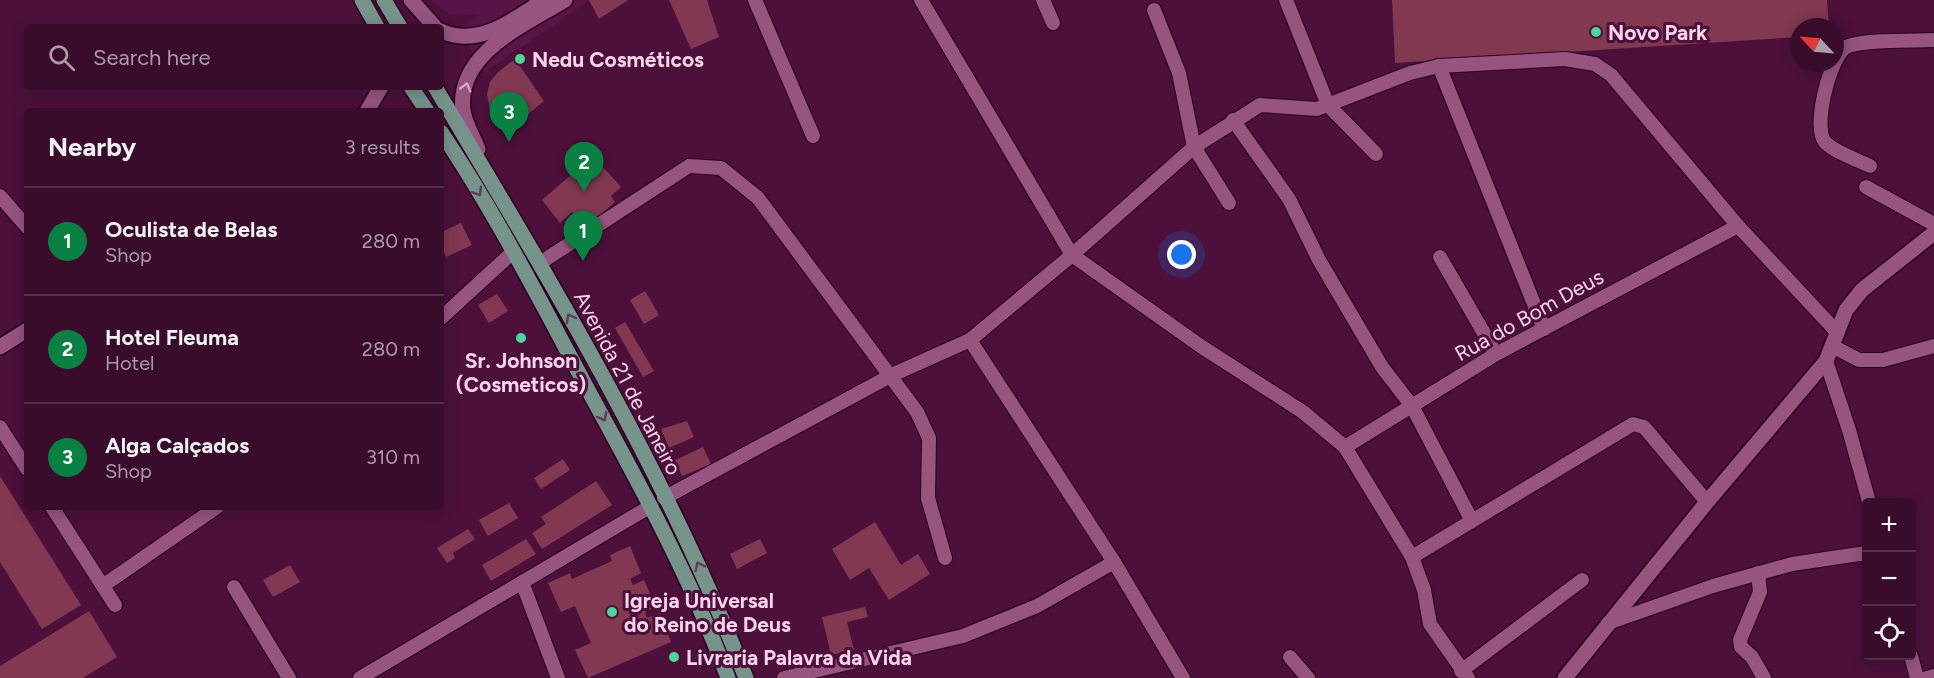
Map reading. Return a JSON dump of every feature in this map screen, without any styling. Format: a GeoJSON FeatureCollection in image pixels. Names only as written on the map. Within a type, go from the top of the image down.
{"type":"FeatureCollection","features":[{"type":"Feature","properties":{"kind":"main road"},"geometry":{"type":"LineString","coordinates":[[359,0],[375,24]]}},
{"type":"Feature","properties":{"kind":"main road"},"geometry":{"type":"LineString","coordinates":[[384,0],[398,24]]}},
{"type":"Feature","properties":{"kind":"main road"},"geometry":{"type":"LineString","coordinates":[[413,90],[425,108]]}},
{"type":"Feature","properties":{"kind":"main road","name":"Avenida 21 de Janeiro"},"geometry":{"type":"LineString","coordinates":[[437,90],[540,263],[616,401],[701,569],[746,678]]}},
{"type":"Feature","properties":{"kind":"main road","name":"Avenida 21 de Janeiro"},"geometry":{"type":"LineString","coordinates":[[444,139],[513,252],[651,506],[686,575],[728,678]]}},
{"type":"Feature","properties":{"kind":"street"},"geometry":{"type":"LineString","coordinates":[[359,0],[367,24]]}},
{"type":"Feature","properties":{"kind":"street"},"geometry":{"type":"LineString","coordinates":[[411,0],[432,24]]}},
{"type":"Feature","properties":{"kind":"street"},"geometry":{"type":"LineString","coordinates":[[444,32],[453,36],[478,36],[497,29],[544,0]]}},
{"type":"Feature","properties":{"kind":"street"},"geometry":{"type":"LineString","coordinates":[[502,200],[467,125],[463,98],[477,62],[504,37],[565,0]]}},
{"type":"Feature","properties":{"kind":"street"},"geometry":{"type":"LineString","coordinates":[[754,0],[813,136]]}},
{"type":"Feature","properties":{"kind":"street"},"geometry":{"type":"LineString","coordinates":[[921,0],[1072,255],[1202,347],[1303,412],[1345,447],[1412,557],[1424,590],[1430,624],[1465,674],[1582,580]]}},
{"type":"Feature","properties":{"kind":"street"},"geometry":{"type":"LineString","coordinates":[[1043,0],[1053,23]]}},
{"type":"Feature","properties":{"kind":"street"},"geometry":{"type":"LineString","coordinates":[[1286,0],[1328,105],[1376,154]]}},
{"type":"Feature","properties":{"kind":"street"},"geometry":{"type":"LineString","coordinates":[[1154,10],[1179,73],[1194,147],[1230,203]]}},
{"type":"Feature","properties":{"kind":"street"},"geometry":{"type":"LineString","coordinates":[[1870,166],[1825,143],[1820,133],[1820,116],[1836,61],[1845,48],[1858,43],[1934,40]]}},
{"type":"Feature","properties":{"kind":"street"},"geometry":{"type":"LineString","coordinates":[[664,498],[892,375],[970,340],[1072,255],[1194,147],[1233,120],[1260,105],[1317,109],[1410,73],[1439,66],[1565,59],[1594,64],[1611,75],[1738,226],[1836,331]]}},
{"type":"Feature","properties":{"kind":"street"},"geometry":{"type":"LineString","coordinates":[[1439,66],[1544,329]]}},
{"type":"Feature","properties":{"kind":"street"},"geometry":{"type":"LineString","coordinates":[[369,108],[379,90]]}},
{"type":"Feature","properties":{"kind":"street"},"geometry":{"type":"LineString","coordinates":[[1233,120],[1289,200],[1319,260],[1382,367],[1412,406],[1472,521]]}},
{"type":"Feature","properties":{"kind":"street"},"geometry":{"type":"LineString","coordinates":[[540,263],[690,166],[721,168],[758,198],[838,308],[892,375],[917,412],[928,438],[928,498],[945,558]]}},
{"type":"Feature","properties":{"kind":"street"},"geometry":{"type":"LineString","coordinates":[[1866,187],[1934,224]]}},
{"type":"Feature","properties":{"kind":"street"},"geometry":{"type":"LineString","coordinates":[[0,196],[24,224]]}},
{"type":"Feature","properties":{"kind":"street","name":"Rua do Bom Deus"},"geometry":{"type":"LineString","coordinates":[[1345,447],[1496,354],[1738,226]]}},
{"type":"Feature","properties":{"kind":"street"},"geometry":{"type":"LineString","coordinates":[[1565,678],[1829,353],[1846,310],[1862,290],[1934,233]]}},
{"type":"Feature","properties":{"kind":"street"},"geometry":{"type":"LineString","coordinates":[[444,315],[513,252]]}},
{"type":"Feature","properties":{"kind":"street"},"geometry":{"type":"LineString","coordinates":[[1440,257],[1496,354]]}},
{"type":"Feature","properties":{"kind":"street"},"geometry":{"type":"LineString","coordinates":[[0,347],[24,332]]}},
{"type":"Feature","properties":{"kind":"street"},"geometry":{"type":"LineString","coordinates":[[970,340],[1114,562],[1183,678]]}},
{"type":"Feature","properties":{"kind":"street"},"geometry":{"type":"LineString","coordinates":[[1829,353],[1859,360],[1883,360],[1934,346]]}},
{"type":"Feature","properties":{"kind":"street"},"geometry":{"type":"LineString","coordinates":[[1829,353],[1868,498]]}},
{"type":"Feature","properties":{"kind":"street"},"geometry":{"type":"LineString","coordinates":[[1412,557],[1634,424],[1644,427],[1707,502]]}},
{"type":"Feature","properties":{"kind":"street"},"geometry":{"type":"LineString","coordinates":[[0,427],[24,463]]}},
{"type":"Feature","properties":{"kind":"street"},"geometry":{"type":"LineString","coordinates":[[360,678],[651,506]]}},
{"type":"Feature","properties":{"kind":"street"},"geometry":{"type":"LineString","coordinates":[[54,510],[115,605]]}},
{"type":"Feature","properties":{"kind":"street"},"geometry":{"type":"LineString","coordinates":[[104,585],[213,510]]}},
{"type":"Feature","properties":{"kind":"street"},"geometry":{"type":"LineString","coordinates":[[1608,623],[1758,573],[1792,564],[1862,554]]}},
{"type":"Feature","properties":{"kind":"street"},"geometry":{"type":"LineString","coordinates":[[784,678],[963,636],[1037,606],[1114,562]]}},
{"type":"Feature","properties":{"kind":"street"},"geometry":{"type":"LineString","coordinates":[[1758,573],[1760,592],[1740,640],[1741,647],[1752,657],[1764,678]]}},
{"type":"Feature","properties":{"kind":"street"},"geometry":{"type":"LineString","coordinates":[[522,582],[558,678]]}},
{"type":"Feature","properties":{"kind":"street"},"geometry":{"type":"LineString","coordinates":[[234,587],[289,678]]}},
{"type":"Feature","properties":{"kind":"street"},"geometry":{"type":"LineString","coordinates":[[1290,657],[1308,678]]}},
{"type":"Feature","properties":{"kind":"street"},"geometry":{"type":"LineString","coordinates":[[1912,660],[1917,678]]}},
{"type":"Feature","properties":{"kind":"street"},"geometry":{"type":"LineString","coordinates":[[1927,678],[1934,676]]}},
{"type":"Feature","properties":{"kind":"shaded area"},"geometry":{"type":"Polygon","coordinates":[[[431,0],[590,0],[485,72],[459,30],[476,15],[449,14],[431,0]]]}},
{"type":"Feature","properties":{"kind":"building"},"geometry":{"type":"Polygon","coordinates":[[[589,0],[628,0],[599,19],[589,0]]]}},
{"type":"Feature","properties":{"kind":"building"},"geometry":{"type":"Polygon","coordinates":[[[669,0],[707,0],[719,37],[691,49],[669,0]]]}},
{"type":"Feature","properties":{"kind":"building","name":"Novo Park"},"geometry":{"type":"Polygon","coordinates":[[[1392,0],[1827,0],[1828,18],[1790,18],[1790,38],[1395,63],[1392,0]]]}},
{"type":"Feature","properties":{"kind":"building"},"geometry":{"type":"Polygon","coordinates":[[[515,59],[544,101],[504,134],[491,116],[487,94],[490,82],[498,72],[515,59]]]}},
{"type":"Feature","properties":{"kind":"building"},"geometry":{"type":"Polygon","coordinates":[[[593,156],[621,187],[611,196],[615,202],[584,229],[572,212],[560,223],[542,200],[593,156]]]}},
{"type":"Feature","properties":{"kind":"building"},"geometry":{"type":"Polygon","coordinates":[[[461,223],[472,245],[446,257],[444,231],[461,223]]]}},
{"type":"Feature","properties":{"kind":"building"},"geometry":{"type":"Polygon","coordinates":[[[645,291],[659,315],[644,324],[630,300],[645,291]]]}},
{"type":"Feature","properties":{"kind":"building"},"geometry":{"type":"Polygon","coordinates":[[[497,294],[508,311],[489,323],[478,305],[497,294]]]}},
{"type":"Feature","properties":{"kind":"building"},"geometry":{"type":"Polygon","coordinates":[[[625,322],[654,371],[643,377],[615,328],[625,322]]]}},
{"type":"Feature","properties":{"kind":"building"},"geometry":{"type":"Polygon","coordinates":[[[687,421],[694,437],[669,448],[661,429],[687,421]]]}},
{"type":"Feature","properties":{"kind":"building"},"geometry":{"type":"Polygon","coordinates":[[[703,447],[711,464],[682,476],[675,460],[703,447]]]}},
{"type":"Feature","properties":{"kind":"building"},"geometry":{"type":"Polygon","coordinates":[[[563,459],[570,470],[541,489],[534,478],[563,459]]]}},
{"type":"Feature","properties":{"kind":"building"},"geometry":{"type":"Polygon","coordinates":[[[0,476],[81,605],[42,629],[0,562],[0,476]]]}},
{"type":"Feature","properties":{"kind":"building"},"geometry":{"type":"Polygon","coordinates":[[[596,481],[612,505],[542,549],[532,533],[546,524],[541,517],[596,481]]]}},
{"type":"Feature","properties":{"kind":"building"},"geometry":{"type":"Polygon","coordinates":[[[509,503],[518,518],[488,536],[479,520],[509,503]]]}},
{"type":"Feature","properties":{"kind":"building"},"geometry":{"type":"Polygon","coordinates":[[[875,522],[901,565],[918,554],[930,574],[889,600],[869,568],[850,580],[832,549],[875,522]]]}},
{"type":"Feature","properties":{"kind":"building"},"geometry":{"type":"Polygon","coordinates":[[[468,529],[475,539],[453,553],[455,558],[447,563],[437,548],[468,529]]]}},
{"type":"Feature","properties":{"kind":"building"},"geometry":{"type":"Polygon","coordinates":[[[526,539],[536,554],[491,581],[482,565],[526,539]]]}},
{"type":"Feature","properties":{"kind":"building"},"geometry":{"type":"Polygon","coordinates":[[[760,539],[767,553],[737,569],[730,554],[760,539]]]}},
{"type":"Feature","properties":{"kind":"building","name":"Igreja Universal do Reino de Deus"},"geometry":{"type":"Polygon","coordinates":[[[630,546],[641,573],[630,579],[633,585],[644,580],[656,607],[645,612],[647,618],[659,613],[671,642],[588,678],[575,650],[591,643],[575,606],[561,612],[548,583],[570,573],[572,579],[612,561],[610,555],[630,546]]]}},
{"type":"Feature","properties":{"kind":"building"},"geometry":{"type":"Polygon","coordinates":[[[290,565],[300,582],[273,597],[263,580],[290,565]]]}},
{"type":"Feature","properties":{"kind":"building"},"geometry":{"type":"Polygon","coordinates":[[[865,607],[868,617],[847,622],[854,650],[831,655],[822,617],[865,607]]]}},
{"type":"Feature","properties":{"kind":"building"},"geometry":{"type":"Polygon","coordinates":[[[89,611],[117,657],[83,678],[0,678],[0,666],[89,611]]]}},
{"type":"Feature","properties":{"kind":"place","name":"Novo Park"},"geometry":{"type":"Point","coordinates":[1596,32]}},
{"type":"Feature","properties":{"kind":"place","name":"Nedu Cosméticos"},"geometry":{"type":"Point","coordinates":[520,59]}},
{"type":"Feature","properties":{"kind":"place","name":"Alga Calçados"},"geometry":{"type":"Point","coordinates":[509,142]}},
{"type":"Feature","properties":{"kind":"place","name":"Hotel Fleuma"},"geometry":{"type":"Point","coordinates":[584,192]}},
{"type":"Feature","properties":{"kind":"place","name":"Oculista de Belas"},"geometry":{"type":"Point","coordinates":[583,261]}},
{"type":"Feature","properties":{"kind":"place","name":"Sr. Johnson (Cosmeticos)"},"geometry":{"type":"Point","coordinates":[521,338]}},
{"type":"Feature","properties":{"kind":"place","name":"Igreja Universal do Reino de Deus"},"geometry":{"type":"Point","coordinates":[612,612]}},
{"type":"Feature","properties":{"kind":"place","name":"Livraria Palavra da Vida"},"geometry":{"type":"Point","coordinates":[674,657]}}]}
